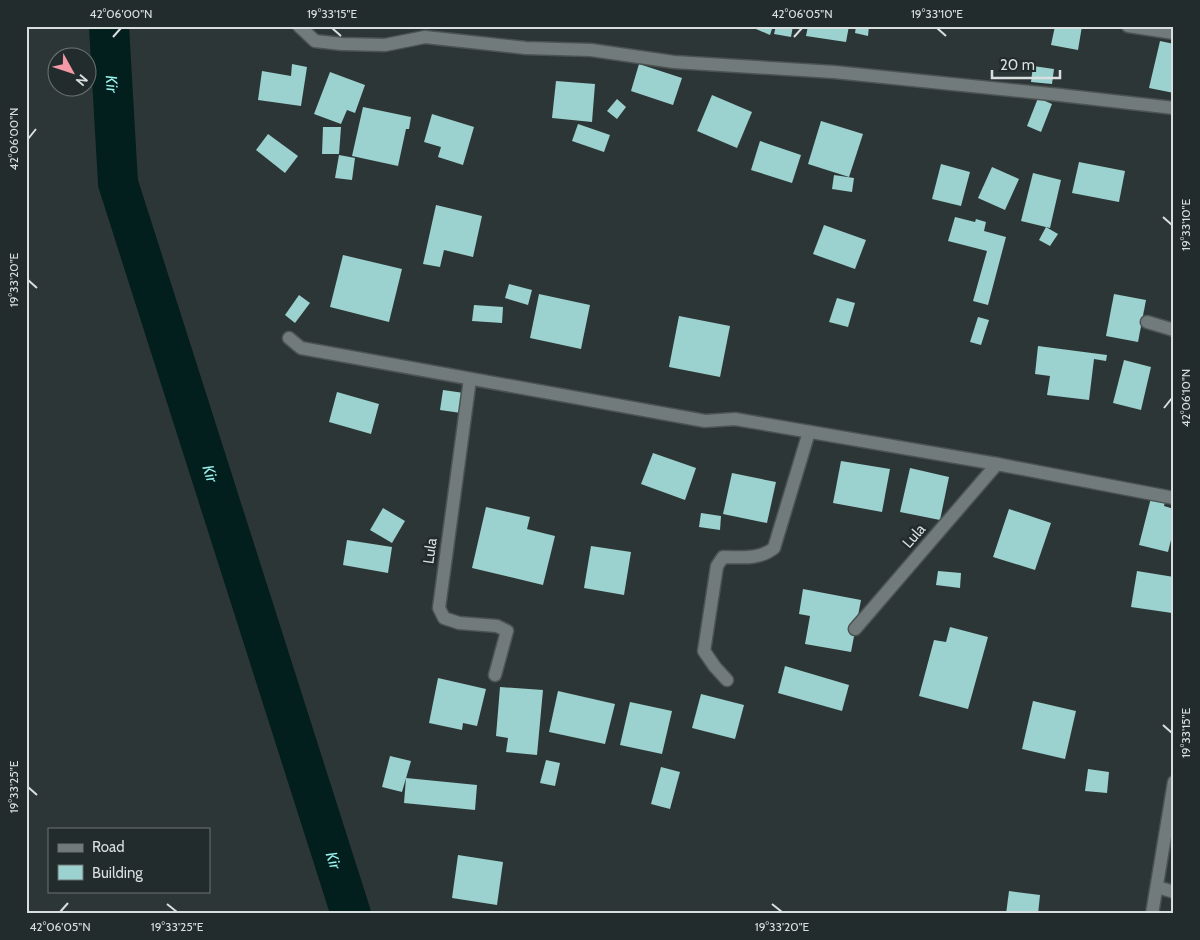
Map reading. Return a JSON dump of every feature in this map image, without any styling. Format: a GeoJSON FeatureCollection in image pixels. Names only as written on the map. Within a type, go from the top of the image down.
{"type":"FeatureCollection","features":[{"type":"Feature","properties":{"kind":"street"},"geometry":{"type":"LineString","coordinates":[[299,26],[315,41],[342,44],[384,45],[425,37],[526,48],[591,50],[674,62],[843,73],[1174,108]]}},
{"type":"Feature","properties":{"kind":"street"},"geometry":{"type":"LineString","coordinates":[[1128,26],[1174,33]]}},
{"type":"Feature","properties":{"kind":"street"},"geometry":{"type":"LineString","coordinates":[[1147,322],[1174,330]]}},
{"type":"Feature","properties":{"kind":"street"},"geometry":{"type":"LineString","coordinates":[[289,338],[301,348],[470,379],[705,421],[735,419],[997,464],[1174,498]]}},
{"type":"Feature","properties":{"kind":"street","name":"Lula"},"geometry":{"type":"LineString","coordinates":[[470,379],[439,608],[444,618],[459,622],[497,626],[507,631],[495,675]]}},
{"type":"Feature","properties":{"kind":"street"},"geometry":{"type":"LineString","coordinates":[[727,680],[714,667],[704,651],[717,566],[723,557],[756,557],[766,555],[774,548],[809,432]]}},
{"type":"Feature","properties":{"kind":"street","name":"Lula"},"geometry":{"type":"LineString","coordinates":[[855,629],[997,464]]}},
{"type":"Feature","properties":{"kind":"street"},"geometry":{"type":"LineString","coordinates":[[1152,914],[1174,782]]}},
{"type":"Feature","properties":{"kind":"street"},"geometry":{"type":"LineString","coordinates":[[1156,887],[1174,892]]}},
{"type":"Feature","properties":{"kind":"building"},"geometry":{"type":"Polygon","coordinates":[[[749,26],[773,26],[770,35],[749,26]]]}},
{"type":"Feature","properties":{"kind":"building"},"geometry":{"type":"Polygon","coordinates":[[[776,26],[793,26],[791,37],[774,34],[776,26]]]}},
{"type":"Feature","properties":{"kind":"building"},"geometry":{"type":"Polygon","coordinates":[[[808,26],[849,26],[846,42],[806,36],[808,26]]]}},
{"type":"Feature","properties":{"kind":"building"},"geometry":{"type":"Polygon","coordinates":[[[856,26],[869,26],[868,36],[855,33],[856,26]]]}},
{"type":"Feature","properties":{"kind":"building"},"geometry":{"type":"Polygon","coordinates":[[[1055,26],[1082,26],[1078,50],[1051,45],[1055,26]]]}},
{"type":"Feature","properties":{"kind":"building"},"geometry":{"type":"Polygon","coordinates":[[[1160,41],[1174,44],[1174,93],[1149,88],[1160,41]]]}},
{"type":"Feature","properties":{"kind":"building"},"geometry":{"type":"Polygon","coordinates":[[[292,64],[307,67],[301,106],[258,100],[262,71],[291,76],[292,64]]]}},
{"type":"Feature","properties":{"kind":"building"},"geometry":{"type":"Polygon","coordinates":[[[639,64],[682,78],[673,105],[631,91],[639,64]]]}},
{"type":"Feature","properties":{"kind":"building"},"geometry":{"type":"Polygon","coordinates":[[[1033,66],[1054,69],[1052,84],[1031,82],[1033,66]]]}},
{"type":"Feature","properties":{"kind":"building"},"geometry":{"type":"Polygon","coordinates":[[[330,72],[365,85],[355,113],[347,110],[341,124],[314,114],[330,72]]]}},
{"type":"Feature","properties":{"kind":"building"},"geometry":{"type":"Polygon","coordinates":[[[556,81],[595,84],[592,122],[552,118],[556,81]]]}},
{"type":"Feature","properties":{"kind":"building"},"geometry":{"type":"Polygon","coordinates":[[[712,95],[752,112],[737,148],[697,131],[712,95]]]}},
{"type":"Feature","properties":{"kind":"building"},"geometry":{"type":"Polygon","coordinates":[[[1038,98],[1052,104],[1041,132],[1027,126],[1038,98]]]}},
{"type":"Feature","properties":{"kind":"building"},"geometry":{"type":"Polygon","coordinates":[[[617,99],[626,107],[617,119],[607,111],[617,99]]]}},
{"type":"Feature","properties":{"kind":"building"},"geometry":{"type":"Polygon","coordinates":[[[363,107],[411,117],[409,129],[406,129],[398,166],[352,156],[363,107]]]}},
{"type":"Feature","properties":{"kind":"building"},"geometry":{"type":"Polygon","coordinates":[[[432,114],[474,127],[463,165],[438,157],[441,147],[424,142],[432,114]]]}},
{"type":"Feature","properties":{"kind":"building"},"geometry":{"type":"Polygon","coordinates":[[[821,121],[863,134],[849,177],[808,164],[821,121]]]}},
{"type":"Feature","properties":{"kind":"building"},"geometry":{"type":"Polygon","coordinates":[[[578,124],[610,135],[604,152],[572,141],[578,124]]]}},
{"type":"Feature","properties":{"kind":"building"},"geometry":{"type":"Polygon","coordinates":[[[323,127],[341,127],[339,154],[322,154],[323,127]]]}},
{"type":"Feature","properties":{"kind":"building"},"geometry":{"type":"Polygon","coordinates":[[[268,134],[298,156],[285,173],[256,150],[268,134]]]}},
{"type":"Feature","properties":{"kind":"building"},"geometry":{"type":"Polygon","coordinates":[[[760,141],[801,155],[792,183],[751,170],[760,141]]]}},
{"type":"Feature","properties":{"kind":"building"},"geometry":{"type":"Polygon","coordinates":[[[339,155],[355,158],[352,180],[335,178],[339,155]]]}},
{"type":"Feature","properties":{"kind":"building"},"geometry":{"type":"Polygon","coordinates":[[[1079,162],[1125,171],[1119,202],[1072,193],[1079,162]]]}},
{"type":"Feature","properties":{"kind":"building"},"geometry":{"type":"Polygon","coordinates":[[[941,164],[970,172],[961,206],[932,199],[941,164]]]}},
{"type":"Feature","properties":{"kind":"building"},"geometry":{"type":"Polygon","coordinates":[[[992,167],[1019,179],[1005,210],[978,198],[992,167]]]}},
{"type":"Feature","properties":{"kind":"building"},"geometry":{"type":"Polygon","coordinates":[[[1033,173],[1061,180],[1050,228],[1021,221],[1033,173]]]}},
{"type":"Feature","properties":{"kind":"building"},"geometry":{"type":"Polygon","coordinates":[[[834,175],[854,178],[852,192],[832,189],[834,175]]]}},
{"type":"Feature","properties":{"kind":"building"},"geometry":{"type":"Polygon","coordinates":[[[436,205],[482,216],[473,257],[444,250],[440,267],[423,264],[436,205]]]}},
{"type":"Feature","properties":{"kind":"building"},"geometry":{"type":"Polygon","coordinates":[[[955,217],[975,222],[976,219],[986,222],[984,231],[1006,237],[988,305],[973,301],[987,251],[948,241],[955,217]]]}},
{"type":"Feature","properties":{"kind":"building"},"geometry":{"type":"Polygon","coordinates":[[[824,225],[866,240],[855,269],[813,254],[824,225]]]}},
{"type":"Feature","properties":{"kind":"building"},"geometry":{"type":"Polygon","coordinates":[[[1046,227],[1058,234],[1050,246],[1039,240],[1046,227]]]}},
{"type":"Feature","properties":{"kind":"building"},"geometry":{"type":"Polygon","coordinates":[[[343,255],[402,269],[389,322],[330,307],[343,255]]]}},
{"type":"Feature","properties":{"kind":"building"},"geometry":{"type":"Polygon","coordinates":[[[509,284],[532,290],[528,305],[505,298],[509,284]]]}},
{"type":"Feature","properties":{"kind":"building"},"geometry":{"type":"Polygon","coordinates":[[[539,294],[590,305],[581,349],[530,338],[539,294]]]}},
{"type":"Feature","properties":{"kind":"building"},"geometry":{"type":"Polygon","coordinates":[[[1114,294],[1146,300],[1138,342],[1106,336],[1114,294]]]}},
{"type":"Feature","properties":{"kind":"building"},"geometry":{"type":"Polygon","coordinates":[[[299,295],[310,303],[295,323],[285,315],[299,295]]]}},
{"type":"Feature","properties":{"kind":"building"},"geometry":{"type":"Polygon","coordinates":[[[837,298],[855,303],[848,327],[829,322],[837,298]]]}},
{"type":"Feature","properties":{"kind":"building"},"geometry":{"type":"Polygon","coordinates":[[[474,305],[503,307],[502,323],[472,321],[474,305]]]}},
{"type":"Feature","properties":{"kind":"building"},"geometry":{"type":"Polygon","coordinates":[[[679,316],[730,326],[720,377],[669,367],[679,316]]]}},
{"type":"Feature","properties":{"kind":"building"},"geometry":{"type":"Polygon","coordinates":[[[978,317],[989,320],[981,345],[970,342],[978,317]]]}},
{"type":"Feature","properties":{"kind":"building"},"geometry":{"type":"Polygon","coordinates":[[[1038,346],[1107,355],[1106,361],[1094,359],[1089,400],[1047,395],[1050,376],[1035,374],[1038,346]]]}},
{"type":"Feature","properties":{"kind":"building"},"geometry":{"type":"Polygon","coordinates":[[[1124,360],[1151,367],[1141,410],[1113,403],[1124,360]]]}},
{"type":"Feature","properties":{"kind":"building"},"geometry":{"type":"Polygon","coordinates":[[[443,390],[464,393],[461,413],[440,410],[443,390]]]}},
{"type":"Feature","properties":{"kind":"building"},"geometry":{"type":"Polygon","coordinates":[[[337,392],[379,404],[371,434],[329,422],[337,392]]]}},
{"type":"Feature","properties":{"kind":"building"},"geometry":{"type":"Polygon","coordinates":[[[653,453],[696,468],[685,500],[641,484],[653,453]]]}},
{"type":"Feature","properties":{"kind":"building"},"geometry":{"type":"Polygon","coordinates":[[[841,461],[890,469],[882,512],[833,503],[841,461]]]}},
{"type":"Feature","properties":{"kind":"building"},"geometry":{"type":"Polygon","coordinates":[[[910,468],[949,477],[940,520],[900,512],[910,468]]]}},
{"type":"Feature","properties":{"kind":"building"},"geometry":{"type":"Polygon","coordinates":[[[732,473],[776,482],[767,523],[723,514],[732,473]]]}},
{"type":"Feature","properties":{"kind":"building"},"geometry":{"type":"Polygon","coordinates":[[[1152,494],[1166,498],[1164,506],[1174,509],[1174,541],[1171,540],[1168,552],[1139,545],[1152,494]]]}},
{"type":"Feature","properties":{"kind":"building"},"geometry":{"type":"Polygon","coordinates":[[[486,507],[530,517],[527,529],[555,536],[543,585],[472,568],[486,507]]]}},
{"type":"Feature","properties":{"kind":"building"},"geometry":{"type":"Polygon","coordinates":[[[383,508],[405,521],[392,543],[370,530],[383,508]]]}},
{"type":"Feature","properties":{"kind":"building"},"geometry":{"type":"Polygon","coordinates":[[[1009,509],[1051,523],[1035,570],[993,557],[1009,509]]]}},
{"type":"Feature","properties":{"kind":"building"},"geometry":{"type":"Polygon","coordinates":[[[701,513],[721,516],[720,530],[699,527],[701,513]]]}},
{"type":"Feature","properties":{"kind":"building"},"geometry":{"type":"Polygon","coordinates":[[[347,540],[392,547],[388,573],[343,565],[347,540]]]}},
{"type":"Feature","properties":{"kind":"building"},"geometry":{"type":"Polygon","coordinates":[[[591,546],[631,552],[624,595],[584,588],[591,546]]]}},
{"type":"Feature","properties":{"kind":"building"},"geometry":{"type":"Polygon","coordinates":[[[938,571],[961,573],[960,588],[936,585],[938,571]]]}},
{"type":"Feature","properties":{"kind":"building"},"geometry":{"type":"Polygon","coordinates":[[[1137,571],[1174,577],[1172,613],[1131,607],[1137,571]]]}},
{"type":"Feature","properties":{"kind":"building"},"geometry":{"type":"Polygon","coordinates":[[[803,589],[861,600],[851,652],[805,644],[810,616],[799,614],[803,589]]]}},
{"type":"Feature","properties":{"kind":"building"},"geometry":{"type":"Polygon","coordinates":[[[950,627],[988,637],[968,709],[919,696],[934,640],[946,642],[950,627]]]}},
{"type":"Feature","properties":{"kind":"building"},"geometry":{"type":"Polygon","coordinates":[[[785,666],[849,685],[842,711],[778,693],[785,666]]]}},
{"type":"Feature","properties":{"kind":"building"},"geometry":{"type":"Polygon","coordinates":[[[438,678],[486,689],[477,726],[463,723],[462,730],[429,723],[438,678]]]}},
{"type":"Feature","properties":{"kind":"building"},"geometry":{"type":"Polygon","coordinates":[[[500,687],[543,690],[537,755],[506,752],[508,738],[496,736],[500,687]]]}},
{"type":"Feature","properties":{"kind":"building"},"geometry":{"type":"Polygon","coordinates":[[[558,691],[615,704],[605,744],[549,732],[558,691]]]}},
{"type":"Feature","properties":{"kind":"building"},"geometry":{"type":"Polygon","coordinates":[[[701,694],[744,705],[735,739],[692,728],[701,694]]]}},
{"type":"Feature","properties":{"kind":"building"},"geometry":{"type":"Polygon","coordinates":[[[1033,701],[1076,711],[1065,759],[1022,749],[1033,701]]]}},
{"type":"Feature","properties":{"kind":"building"},"geometry":{"type":"Polygon","coordinates":[[[630,702],[672,711],[662,754],[620,745],[630,702]]]}},
{"type":"Feature","properties":{"kind":"building"},"geometry":{"type":"Polygon","coordinates":[[[390,756],[411,761],[402,792],[382,787],[390,756]]]}},
{"type":"Feature","properties":{"kind":"building"},"geometry":{"type":"Polygon","coordinates":[[[546,760],[560,763],[555,786],[540,783],[546,760]]]}},
{"type":"Feature","properties":{"kind":"building"},"geometry":{"type":"Polygon","coordinates":[[[661,767],[680,772],[670,809],[651,804],[661,767]]]}},
{"type":"Feature","properties":{"kind":"building"},"geometry":{"type":"Polygon","coordinates":[[[1088,769],[1109,772],[1107,793],[1085,791],[1088,769]]]}},
{"type":"Feature","properties":{"kind":"building"},"geometry":{"type":"Polygon","coordinates":[[[406,778],[477,785],[475,810],[404,803],[406,778]]]}},
{"type":"Feature","properties":{"kind":"building"},"geometry":{"type":"Polygon","coordinates":[[[458,855],[503,862],[497,905],[452,898],[458,855]]]}},
{"type":"Feature","properties":{"kind":"building"},"geometry":{"type":"Polygon","coordinates":[[[1009,891],[1040,895],[1038,914],[1006,914],[1009,891]]]}},
{"type":"Feature","properties":{"kind":"waterway","name":"Kir"},"geometry":{"type":"LineString","coordinates":[[109,26],[118,183],[351,914]]}}]}
